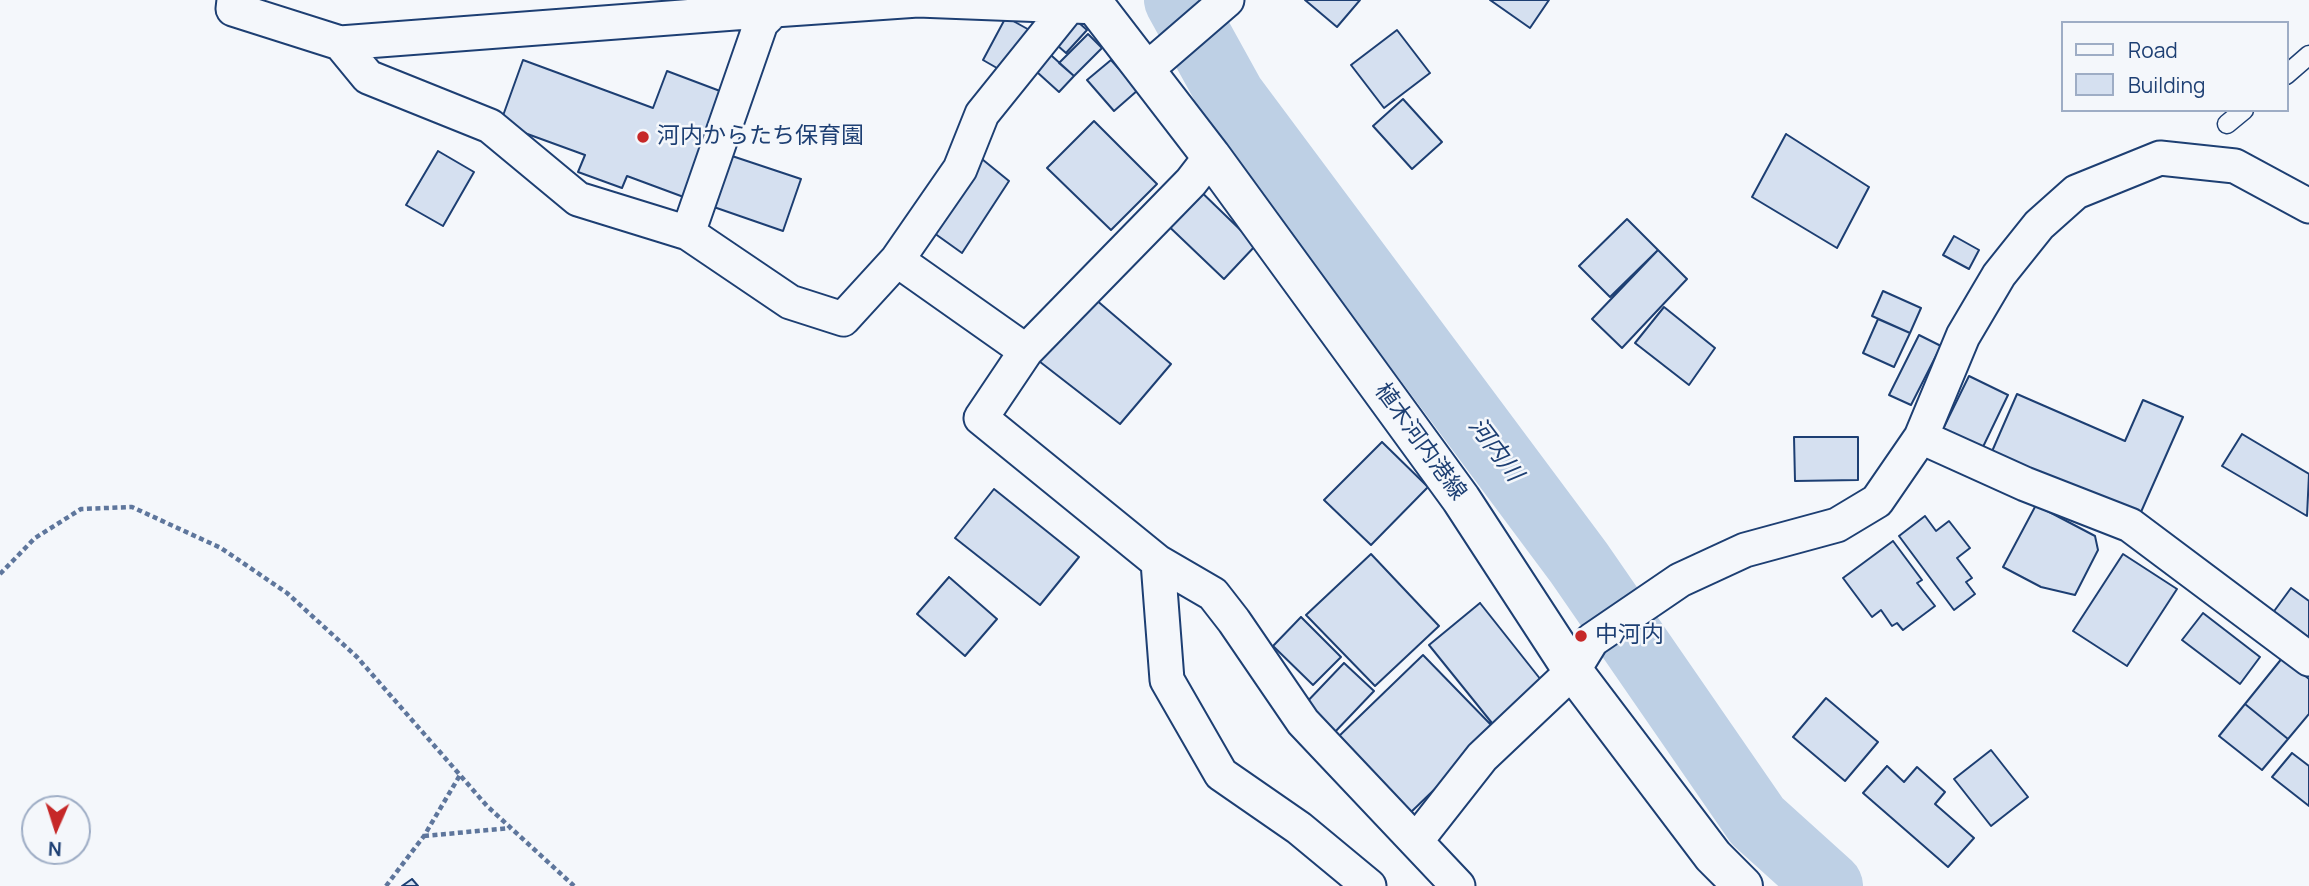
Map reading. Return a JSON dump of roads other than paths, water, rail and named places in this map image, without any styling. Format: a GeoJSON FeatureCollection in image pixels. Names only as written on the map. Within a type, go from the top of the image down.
{"type":"FeatureCollection","features":[{"type":"Feature","properties":{"kind":"main road","name":"植木河内港線"},"geometry":{"type":"LineString","coordinates":[[1086,4],[1152,63],[1211,156],[1461,499],[1583,656],[1713,856],[1743,886]]}},
{"type":"Feature","properties":{"kind":"street"},"geometry":{"type":"LineString","coordinates":[[234,0],[233,9],[340,43],[918,0],[1086,4]]}},
{"type":"Feature","properties":{"kind":"street"},"geometry":{"type":"LineString","coordinates":[[1152,63],[1227,0]]}},
{"type":"Feature","properties":{"kind":"street"},"geometry":{"type":"LineString","coordinates":[[340,43],[368,77],[490,126],[578,200],[688,233],[790,302],[843,319],[897,260],[960,169],[982,114],[1086,4]]}},
{"type":"Feature","properties":{"kind":"street"},"geometry":{"type":"LineString","coordinates":[[688,233],[761,23],[774,10]]}},
{"type":"Feature","properties":{"kind":"street"},"geometry":{"type":"LineString","coordinates":[[1211,156],[1191,182],[1026,351],[981,418],[1158,562],[1213,594],[1303,722],[1458,886]]}},
{"type":"Feature","properties":{"kind":"street"},"geometry":{"type":"LineString","coordinates":[[1416,841],[1482,757],[1583,656],[1680,580],[1745,550],[1837,525],[1877,501],[1921,437],[1963,336],[1999,275],[2039,225],[2076,192],[2160,158],[2235,166],[2309,206]]}},
{"type":"Feature","properties":{"kind":"street"},"geometry":{"type":"LineString","coordinates":[[897,260],[1026,351]]}},
{"type":"Feature","properties":{"kind":"street"},"geometry":{"type":"LineString","coordinates":[[1921,437],[2025,484],[2130,525],[2309,659]]}},
{"type":"Feature","properties":{"kind":"street"},"geometry":{"type":"LineString","coordinates":[[1158,562],[1167,680],[1221,774],[1299,828],[1370,886]]}},
{"type":"Feature","properties":{"kind":"lane"},"geometry":{"type":"LineString","coordinates":[[2288,73],[2309,55]]}},
{"type":"Feature","properties":{"kind":"lane"},"geometry":{"type":"LineString","coordinates":[[2227,124],[2242,112]]}},
{"type":"Feature","properties":{"kind":"waterway","name":"河内川"},"geometry":{"type":"LineString","coordinates":[[1178,0],[1231,96],[1579,563],[1757,821],[1829,886]]}},
{"type":"Feature","properties":{"kind":"place","name":"河内からたち保育園"},"geometry":{"type":"Point","coordinates":[643,137]}},
{"type":"Feature","properties":{"kind":"place","name":"中河内"},"geometry":{"type":"Point","coordinates":[1581,636]}}]}
